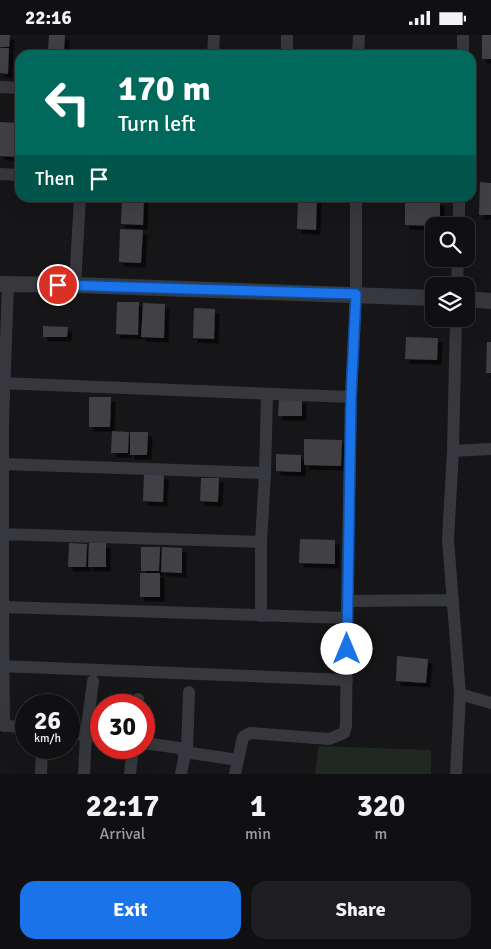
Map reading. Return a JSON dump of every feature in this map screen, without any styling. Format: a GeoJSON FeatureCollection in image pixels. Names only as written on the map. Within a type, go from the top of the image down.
{"type":"FeatureCollection","features":[{"type":"Feature","properties":{"kind":"street"},"geometry":{"type":"LineString","coordinates":[[213,50],[214,35]]}},
{"type":"Feature","properties":{"kind":"street"},"geometry":{"type":"LineString","coordinates":[[287,35],[287,50]]}},
{"type":"Feature","properties":{"kind":"street"},"geometry":{"type":"LineString","coordinates":[[358,50],[359,35]]}},
{"type":"Feature","properties":{"kind":"street"},"geometry":{"type":"LineString","coordinates":[[463,50],[464,35]]}},
{"type":"Feature","properties":{"kind":"street"},"geometry":{"type":"LineString","coordinates":[[0,87],[15,88]]}},
{"type":"Feature","properties":{"kind":"street"},"geometry":{"type":"LineString","coordinates":[[0,174],[15,175]]}},
{"type":"Feature","properties":{"kind":"street"},"geometry":{"type":"LineString","coordinates":[[74,285],[80,202]]}},
{"type":"Feature","properties":{"kind":"street"},"geometry":{"type":"LineString","coordinates":[[235,774],[243,737],[250,733],[329,739],[344,733],[346,726],[351,397],[356,294],[356,202]]}},
{"type":"Feature","properties":{"kind":"street"},"geometry":{"type":"LineString","coordinates":[[459,202],[459,217]]}},
{"type":"Feature","properties":{"kind":"street"},"geometry":{"type":"LineString","coordinates":[[15,727],[2,725],[1,423],[4,284],[425,298]]}},
{"type":"Feature","properties":{"kind":"street"},"geometry":{"type":"LineString","coordinates":[[475,300],[491,301]]}},
{"type":"Feature","properties":{"kind":"street"},"geometry":{"type":"LineString","coordinates":[[456,327],[453,451],[448,539],[460,694],[456,774]]}},
{"type":"Feature","properties":{"kind":"street"},"geometry":{"type":"LineString","coordinates":[[3,383],[351,397]]}},
{"type":"Feature","properties":{"kind":"street"},"geometry":{"type":"LineString","coordinates":[[261,616],[261,542],[267,395]]}},
{"type":"Feature","properties":{"kind":"street"},"geometry":{"type":"LineString","coordinates":[[453,451],[491,449]]}},
{"type":"Feature","properties":{"kind":"street"},"geometry":{"type":"LineString","coordinates":[[2,471],[265,473]]}},
{"type":"Feature","properties":{"kind":"street"},"geometry":{"type":"LineString","coordinates":[[1,534],[261,542]]}},
{"type":"Feature","properties":{"kind":"street"},"geometry":{"type":"LineString","coordinates":[[347,601],[452,600]]}},
{"type":"Feature","properties":{"kind":"street"},"geometry":{"type":"LineString","coordinates":[[1,607],[347,618]]}},
{"type":"Feature","properties":{"kind":"street"},"geometry":{"type":"LineString","coordinates":[[2,666],[346,680]]}},
{"type":"Feature","properties":{"kind":"street"},"geometry":{"type":"LineString","coordinates":[[84,774],[86,735],[93,681]]}},
{"type":"Feature","properties":{"kind":"street"},"geometry":{"type":"LineString","coordinates":[[181,774],[185,752],[189,692]]}},
{"type":"Feature","properties":{"kind":"street"},"geometry":{"type":"LineString","coordinates":[[460,694],[491,703]]}},
{"type":"Feature","properties":{"kind":"street"},"geometry":{"type":"LineString","coordinates":[[80,734],[90,736]]}},
{"type":"Feature","properties":{"kind":"street"},"geometry":{"type":"LineString","coordinates":[[155,745],[179,748],[185,752],[238,760]]}},
{"type":"Feature","properties":{"kind":"street"},"geometry":{"type":"LineString","coordinates":[[41,774],[42,759]]}},
{"type":"Feature","properties":{"kind":"street"},"geometry":{"type":"LineString","coordinates":[[130,774],[132,759]]}},
{"type":"Feature","properties":{"kind":"shaded area"},"geometry":{"type":"Polygon","coordinates":[[[319,746],[431,750],[431,774],[315,774],[319,746]]]}},
{"type":"Feature","properties":{"kind":"building"},"geometry":{"type":"Polygon","coordinates":[[[0,35],[10,35],[9,47],[0,47],[0,35]]]}},
{"type":"Feature","properties":{"kind":"building"},"geometry":{"type":"Polygon","coordinates":[[[49,35],[65,35],[64,50],[48,50],[49,35]]]}},
{"type":"Feature","properties":{"kind":"building"},"geometry":{"type":"Polygon","coordinates":[[[482,35],[491,35],[491,59],[482,59],[482,35]]]}},
{"type":"Feature","properties":{"kind":"building"},"geometry":{"type":"Polygon","coordinates":[[[0,48],[9,48],[8,74],[0,73],[0,48]]]}},
{"type":"Feature","properties":{"kind":"building"},"geometry":{"type":"Polygon","coordinates":[[[0,122],[15,123],[15,157],[0,156],[0,122]]]}},
{"type":"Feature","properties":{"kind":"building"},"geometry":{"type":"Polygon","coordinates":[[[480,182],[491,183],[491,215],[479,215],[480,182]]]}},
{"type":"Feature","properties":{"kind":"building"},"geometry":{"type":"Polygon","coordinates":[[[122,202],[144,202],[143,225],[121,224],[122,202]]]}},
{"type":"Feature","properties":{"kind":"building"},"geometry":{"type":"Polygon","coordinates":[[[298,202],[317,202],[316,230],[297,229],[298,202]]]}},
{"type":"Feature","properties":{"kind":"building"},"geometry":{"type":"Polygon","coordinates":[[[405,202],[440,202],[440,217],[425,217],[425,226],[405,225],[405,202]]]}},
{"type":"Feature","properties":{"kind":"building"},"geometry":{"type":"Polygon","coordinates":[[[120,229],[143,230],[141,263],[119,262],[120,229]]]}},
{"type":"Feature","properties":{"kind":"building"},"geometry":{"type":"Polygon","coordinates":[[[117,302],[139,302],[138,335],[116,334],[117,302]]]}},
{"type":"Feature","properties":{"kind":"building"},"geometry":{"type":"Polygon","coordinates":[[[143,303],[165,304],[164,338],[141,337],[143,303]]]}},
{"type":"Feature","properties":{"kind":"building"},"geometry":{"type":"Polygon","coordinates":[[[194,308],[215,309],[214,339],[193,338],[194,308]]]}},
{"type":"Feature","properties":{"kind":"building"},"geometry":{"type":"Polygon","coordinates":[[[43,326],[68,327],[67,337],[43,337],[43,326]]]}},
{"type":"Feature","properties":{"kind":"building"},"geometry":{"type":"Polygon","coordinates":[[[406,337],[438,338],[437,360],[405,359],[406,337]]]}},
{"type":"Feature","properties":{"kind":"building"},"geometry":{"type":"Polygon","coordinates":[[[487,342],[491,342],[491,373],[486,373],[487,342]]]}},
{"type":"Feature","properties":{"kind":"building"},"geometry":{"type":"Polygon","coordinates":[[[89,397],[111,397],[110,427],[89,427],[89,397]]]}},
{"type":"Feature","properties":{"kind":"building"},"geometry":{"type":"Polygon","coordinates":[[[279,399],[302,399],[302,416],[278,416],[279,399]]]}},
{"type":"Feature","properties":{"kind":"building"},"geometry":{"type":"Polygon","coordinates":[[[112,431],[129,432],[128,453],[111,453],[112,431]]]}},
{"type":"Feature","properties":{"kind":"building"},"geometry":{"type":"Polygon","coordinates":[[[130,432],[148,432],[147,455],[130,455],[130,432]]]}},
{"type":"Feature","properties":{"kind":"building"},"geometry":{"type":"Polygon","coordinates":[[[304,439],[342,440],[341,466],[304,465],[304,439]]]}},
{"type":"Feature","properties":{"kind":"building"},"geometry":{"type":"Polygon","coordinates":[[[276,454],[301,455],[301,472],[276,471],[276,454]]]}},
{"type":"Feature","properties":{"kind":"building"},"geometry":{"type":"Polygon","coordinates":[[[144,474],[164,475],[163,502],[143,501],[144,474]]]}},
{"type":"Feature","properties":{"kind":"building"},"geometry":{"type":"Polygon","coordinates":[[[201,478],[219,478],[218,502],[200,501],[201,478]]]}},
{"type":"Feature","properties":{"kind":"building"},"geometry":{"type":"Polygon","coordinates":[[[300,539],[335,540],[335,564],[299,563],[300,539]]]}},
{"type":"Feature","properties":{"kind":"building"},"geometry":{"type":"Polygon","coordinates":[[[69,543],[87,544],[86,567],[68,567],[69,543]]]}},
{"type":"Feature","properties":{"kind":"building"},"geometry":{"type":"Polygon","coordinates":[[[89,543],[106,543],[106,567],[88,567],[89,543]]]}},
{"type":"Feature","properties":{"kind":"building"},"geometry":{"type":"Polygon","coordinates":[[[141,547],[160,547],[159,571],[141,571],[141,547]]]}},
{"type":"Feature","properties":{"kind":"building"},"geometry":{"type":"Polygon","coordinates":[[[162,547],[182,548],[182,573],[161,572],[162,547]]]}},
{"type":"Feature","properties":{"kind":"building"},"geometry":{"type":"Polygon","coordinates":[[[140,573],[160,573],[160,597],[140,597],[140,573]]]}},
{"type":"Feature","properties":{"kind":"building"},"geometry":{"type":"Polygon","coordinates":[[[397,656],[428,659],[426,683],[396,681],[397,656]]]}},
{"type":"Feature","properties":{"kind":"route"},"geometry":{"type":"LineString","coordinates":[[58,285],[356,294],[351,397],[347,649]]}}]}
